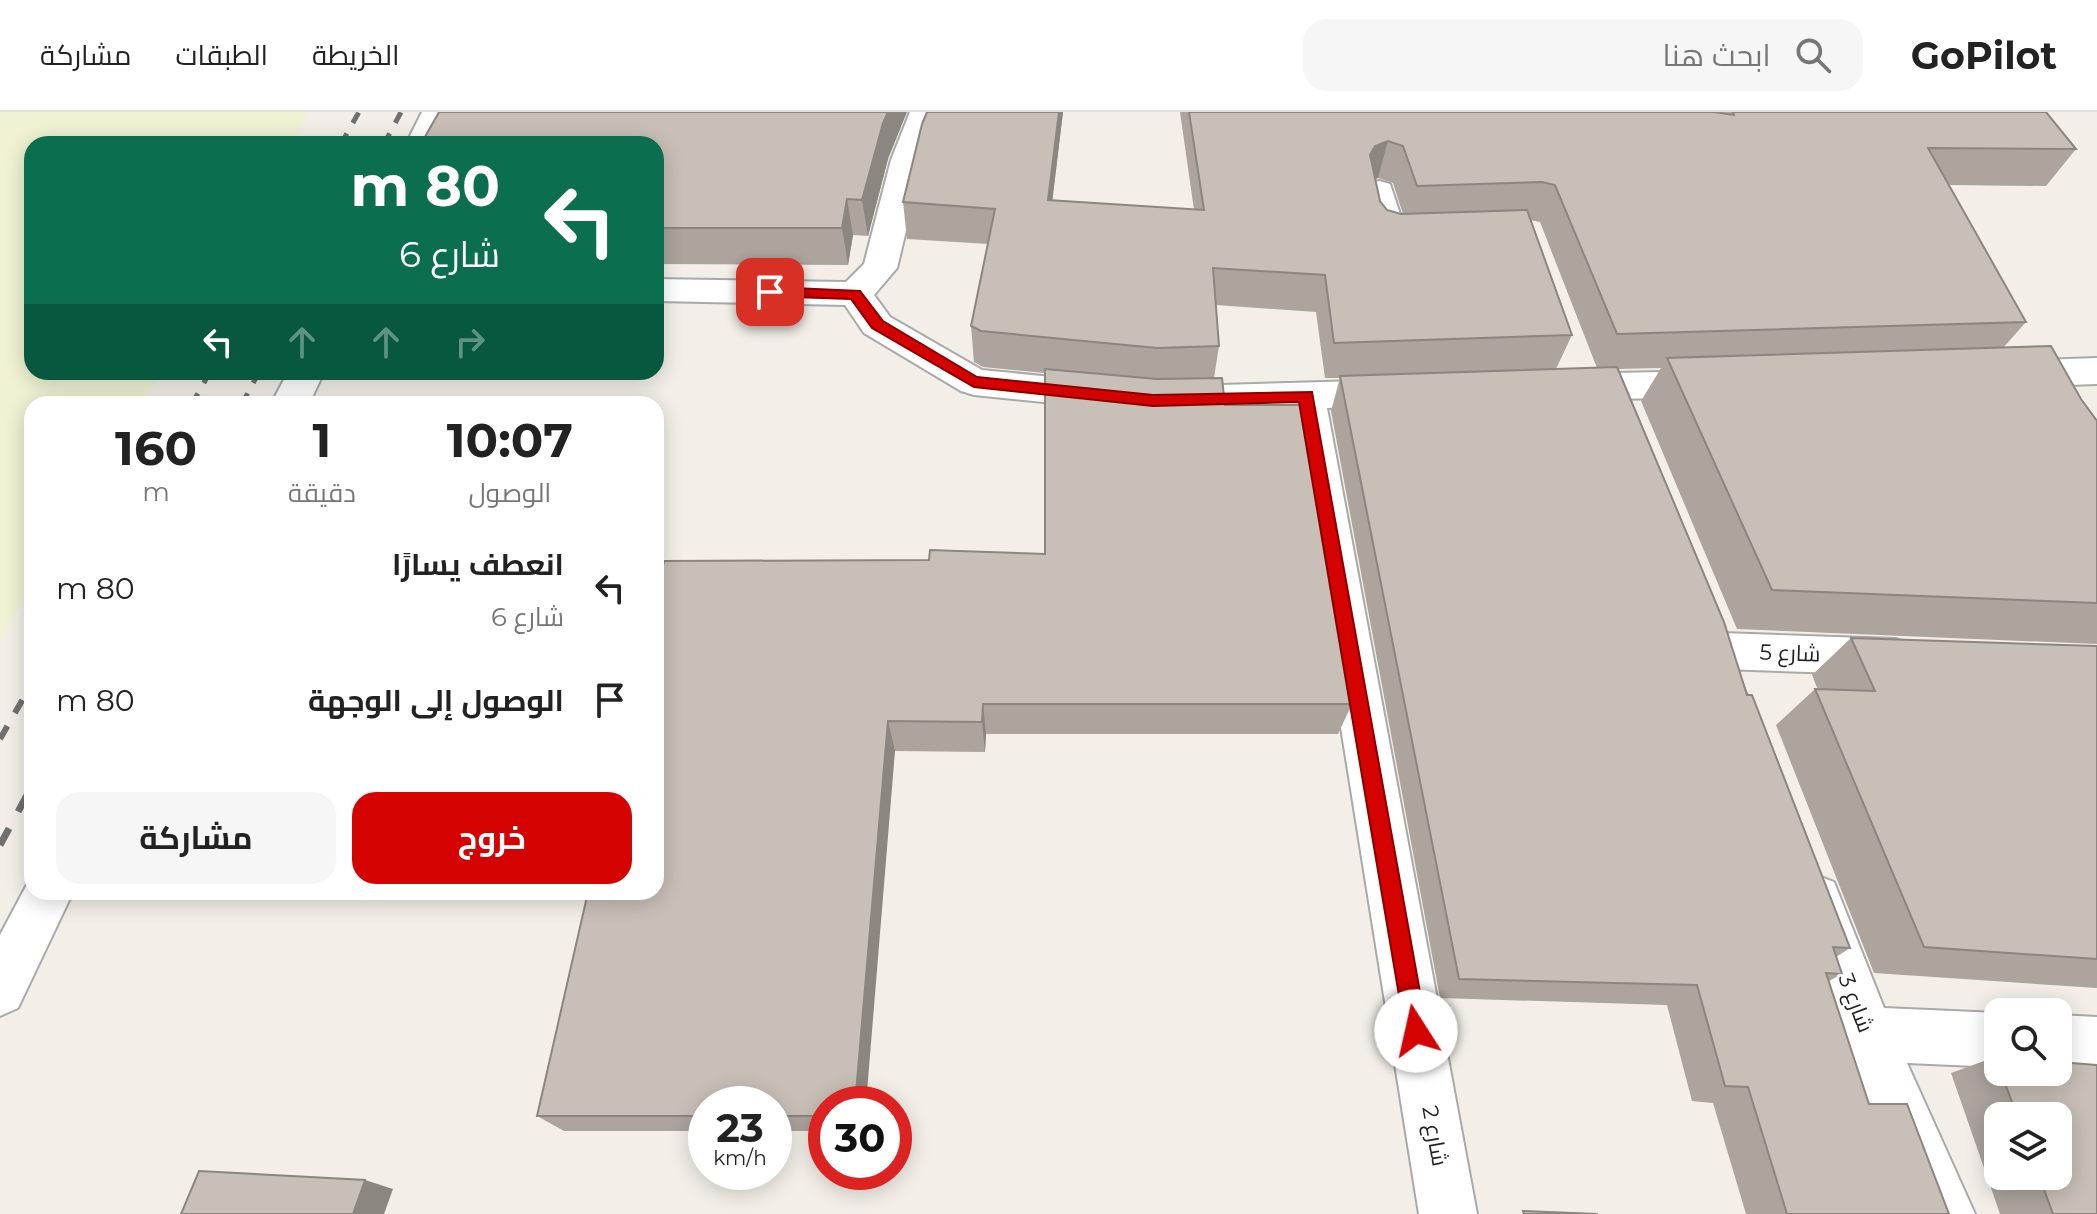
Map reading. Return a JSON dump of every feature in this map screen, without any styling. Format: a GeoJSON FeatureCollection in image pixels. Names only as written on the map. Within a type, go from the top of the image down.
{"type":"FeatureCollection","features":[{"type":"Feature","properties":{"kind":"street"},"geometry":{"type":"LineString","coordinates":[[425,136],[437,112]]}},
{"type":"Feature","properties":{"kind":"street"},"geometry":{"type":"LineString","coordinates":[[664,290],[855,294],[880,268],[907,160],[925,112]]}},
{"type":"Feature","properties":{"kind":"street"},"geometry":{"type":"LineString","coordinates":[[1379,191],[1390,237],[1451,235]]}},
{"type":"Feature","properties":{"kind":"street"},"geometry":{"type":"LineString","coordinates":[[855,294],[877,325],[974,382],[1153,400],[1429,392]]}},
{"type":"Feature","properties":{"kind":"street"},"geometry":{"type":"LineString","coordinates":[[1972,375],[2097,371]]}},
{"type":"Feature","properties":{"kind":"street"},"geometry":{"type":"LineString","coordinates":[[1536,388],[1589,377],[1739,383]]}},
{"type":"Feature","properties":{"kind":"street"},"geometry":{"type":"LineString","coordinates":[[1589,377],[1632,431]]}},
{"type":"Feature","properties":{"kind":"street","name":"شارع 2"},"geometry":{"type":"LineString","coordinates":[[1306,396],[1448,1214]]}},
{"type":"Feature","properties":{"kind":"street"},"geometry":{"type":"LineString","coordinates":[[1704,607],[1739,695]]}},
{"type":"Feature","properties":{"kind":"street","name":"شارع 5"},"geometry":{"type":"LineString","coordinates":[[1722,651],[1941,659]]}},
{"type":"Feature","properties":{"kind":"street","name":"شارع 3"},"geometry":{"type":"LineString","coordinates":[[1800,857],[1867,1034],[1946,1214]]}},
{"type":"Feature","properties":{"kind":"street"},"geometry":{"type":"LineString","coordinates":[[0,990],[44,900]]}},
{"type":"Feature","properties":{"kind":"street"},"geometry":{"type":"LineString","coordinates":[[1867,1034],[1984,1039]]}},
{"type":"Feature","properties":{"kind":"street"},"geometry":{"type":"LineString","coordinates":[[2072,1043],[2097,1044]]}},
{"type":"Feature","properties":{"kind":"green space"},"geometry":{"type":"Polygon","coordinates":[[[0,112],[308,112],[295,136],[24,136],[24,380],[156,380],[147,396],[24,396],[24,600],[0,640],[0,112]]]}},
{"type":"Feature","properties":{"kind":"building"},"geometry":{"type":"Polygon","coordinates":[[[439,112],[888,112],[862,200],[847,199],[842,228],[664,228],[664,136],[426,136],[439,112]]]}},
{"type":"Feature","properties":{"kind":"building"},"geometry":{"type":"Polygon","coordinates":[[[927,112],[1059,112],[1048,200],[1204,210],[1189,112],[1714,112],[1734,115],[1733,112],[2046,112],[2076,149],[1928,148],[2026,322],[1617,334],[1555,185],[1542,182],[1417,186],[1403,146],[1388,141],[1375,146],[1370,155],[1380,201],[1387,210],[1401,214],[1527,210],[1572,335],[1334,343],[1325,275],[1213,268],[1219,346],[1157,348],[981,331],[971,326],[995,209],[903,202],[927,112]]]}},
{"type":"Feature","properties":{"kind":"building"},"geometry":{"type":"Polygon","coordinates":[[[2051,346],[2097,421],[2097,603],[1772,590],[1667,358],[2051,346]]]}},
{"type":"Feature","properties":{"kind":"building"},"geometry":{"type":"Polygon","coordinates":[[[1617,367],[1724,622],[1747,695],[1752,695],[1850,948],[1833,947],[1842,974],[1826,973],[1869,1104],[1907,1104],[1949,1214],[1787,1214],[1748,1087],[1725,1086],[1697,985],[1459,979],[1340,376],[1617,367]]]}},
{"type":"Feature","properties":{"kind":"building"},"geometry":{"type":"Polygon","coordinates":[[[1045,369],[1157,379],[1222,378],[1225,405],[1300,405],[1352,704],[983,704],[982,722],[888,721],[857,1086],[808,1086],[808,1116],[792,1116],[792,1086],[688,1086],[688,1116],[537,1116],[586,900],[664,900],[664,561],[929,560],[930,550],[1045,554],[1045,369]]]}},
{"type":"Feature","properties":{"kind":"building"},"geometry":{"type":"Polygon","coordinates":[[[1851,638],[2097,646],[2097,959],[1924,947],[1815,689],[1875,691],[1851,638]]]}},
{"type":"Feature","properties":{"kind":"building"},"geometry":{"type":"Polygon","coordinates":[[[2072,1063],[2097,1065],[2097,1214],[2053,1214],[2044,1190],[2072,1190],[2072,1102],[2012,1102],[2006,1086],[2072,1086],[2072,1063]]]}},
{"type":"Feature","properties":{"kind":"building"},"geometry":{"type":"Polygon","coordinates":[[[199,1171],[365,1180],[353,1214],[181,1214],[199,1171]]]}},
{"type":"Feature","properties":{"kind":"building"},"geometry":{"type":"Polygon","coordinates":[[[1523,1211],[1598,1214],[1524,1214],[1523,1211]]]}},
{"type":"Feature","properties":{"kind":"railway"},"geometry":{"type":"LineString","coordinates":[[346,136],[359,112]]}},
{"type":"Feature","properties":{"kind":"railway"},"geometry":{"type":"LineString","coordinates":[[388,136],[401,112]]}},
{"type":"Feature","properties":{"kind":"railway"},"geometry":{"type":"LineString","coordinates":[[196,396],[206,380]]}},
{"type":"Feature","properties":{"kind":"railway"},"geometry":{"type":"LineString","coordinates":[[246,396],[255,380]]}},
{"type":"Feature","properties":{"kind":"railway"},"geometry":{"type":"LineString","coordinates":[[0,739],[24,697]]}},
{"type":"Feature","properties":{"kind":"railway"},"geometry":{"type":"LineString","coordinates":[[0,845],[24,801]]}},
{"type":"Feature","properties":{"kind":"route"},"geometry":{"type":"LineString","coordinates":[[770,292],[855,294],[877,325],[974,382],[1153,400],[1306,396],[1416,1031]]}}]}
